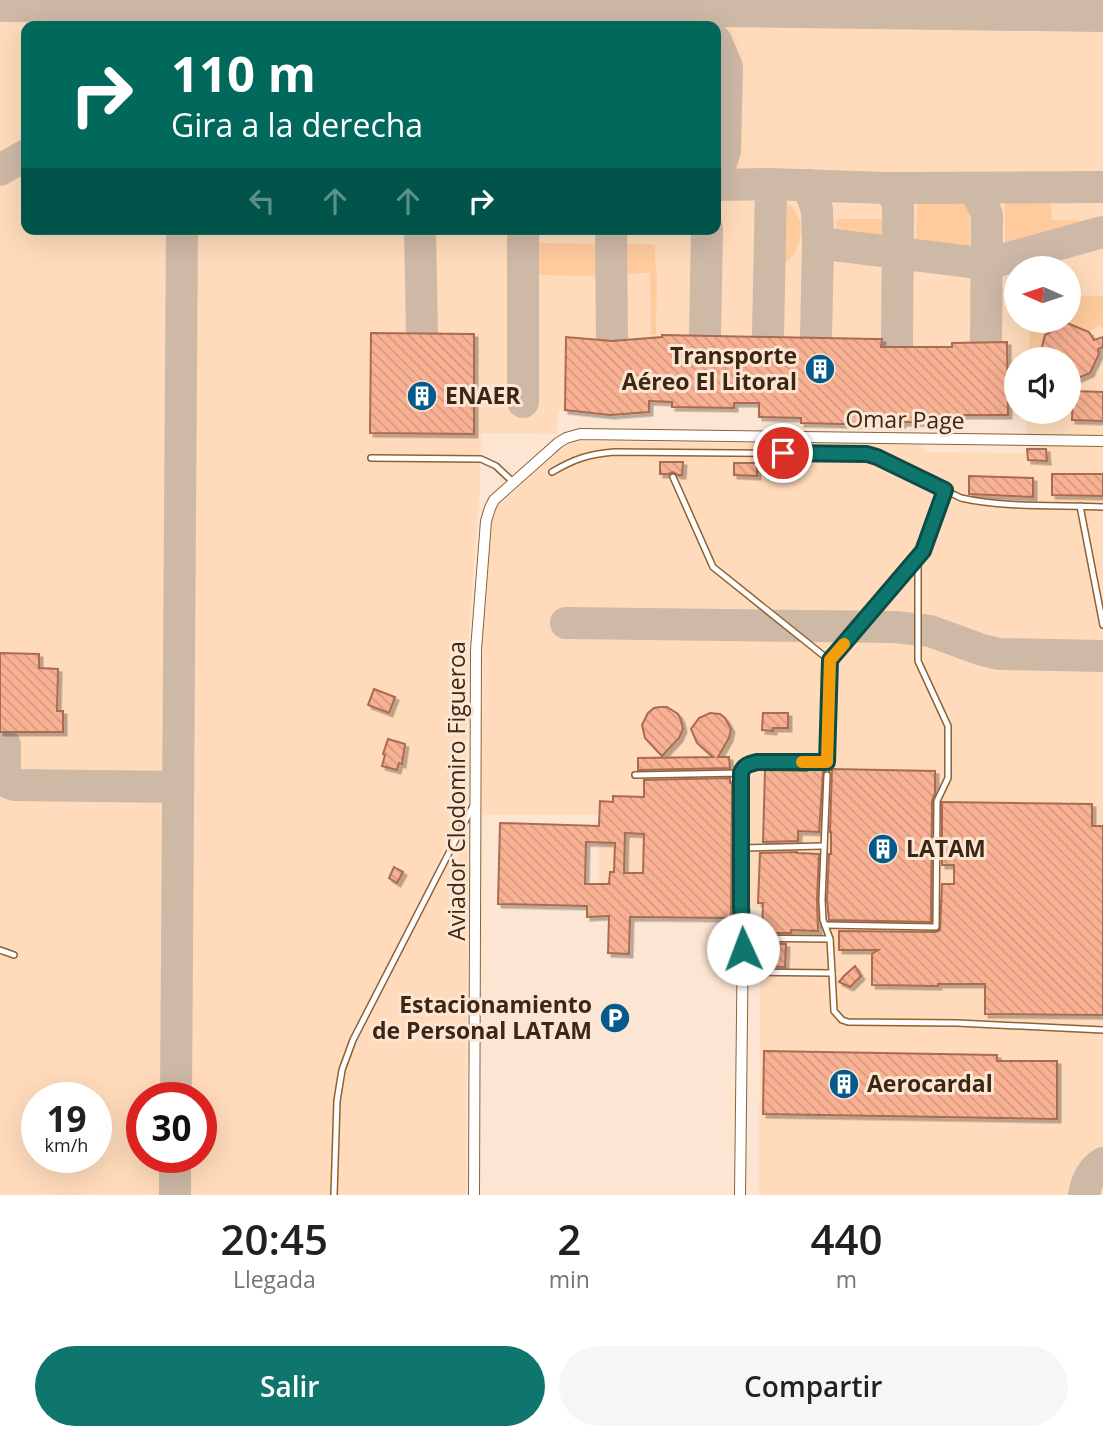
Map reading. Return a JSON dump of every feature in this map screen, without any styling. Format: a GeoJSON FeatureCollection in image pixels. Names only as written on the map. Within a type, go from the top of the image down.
{"type":"FeatureCollection","features":[{"type":"Feature","properties":{"kind":"street","name":"Omar Page"},"geometry":{"type":"LineString","coordinates":[[580,434],[1103,441]]}},
{"type":"Feature","properties":{"kind":"street","name":"Aviador Clodomiro Figueroa"},"geometry":{"type":"LineString","coordinates":[[474,1195],[476,650],[486,521],[494,500],[513,482],[558,443],[580,434]]}},
{"type":"Feature","properties":{"kind":"street"},"geometry":{"type":"LineString","coordinates":[[740,1195],[743,933]]}},
{"type":"Feature","properties":{"kind":"lane"},"geometry":{"type":"LineString","coordinates":[[552,472],[578,458],[614,452],[867,454],[961,498],[997,503],[1103,507]]}},
{"type":"Feature","properties":{"kind":"lane"},"geometry":{"type":"LineString","coordinates":[[371,458],[481,459],[496,466],[513,482]]}},
{"type":"Feature","properties":{"kind":"lane"},"geometry":{"type":"LineString","coordinates":[[673,477],[713,567],[830,660]]}},
{"type":"Feature","properties":{"kind":"lane"},"geometry":{"type":"LineString","coordinates":[[945,490],[923,551],[830,660],[822,900],[823,920],[830,939],[834,1011],[842,1020],[848,1022],[957,1023],[1103,1030]]}},
{"type":"Feature","properties":{"kind":"lane"},"geometry":{"type":"LineString","coordinates":[[1080,506],[1103,625]]}},
{"type":"Feature","properties":{"kind":"lane"},"geometry":{"type":"LineString","coordinates":[[825,925],[936,927],[937,801],[948,778],[948,726],[918,661],[918,556]]}},
{"type":"Feature","properties":{"kind":"lane"},"geometry":{"type":"LineString","coordinates":[[827,769],[757,762],[743,767],[743,933],[830,939]]}},
{"type":"Feature","properties":{"kind":"lane"},"geometry":{"type":"LineString","coordinates":[[635,775],[741,773]]}},
{"type":"Feature","properties":{"kind":"lane"},"geometry":{"type":"LineString","coordinates":[[334,1195],[337,1101],[342,1070],[353,1040],[475,801]]}},
{"type":"Feature","properties":{"kind":"lane"},"geometry":{"type":"LineString","coordinates":[[742,848],[823,846]]}},
{"type":"Feature","properties":{"kind":"lane"},"geometry":{"type":"LineString","coordinates":[[0,950],[14,955]]}},
{"type":"Feature","properties":{"kind":"lane"},"geometry":{"type":"LineString","coordinates":[[743,972],[832,972]]}},
{"type":"Feature","properties":{"kind":"shaded area"},"geometry":{"type":"Polygon","coordinates":[[[0,0],[1103,0],[1103,1195],[759,1195],[762,910],[758,907],[731,906],[630,917],[629,954],[608,953],[609,917],[587,917],[587,884],[598,883],[599,815],[482,815],[483,623],[491,524],[497,507],[561,449],[581,441],[922,445],[923,452],[1027,453],[1027,424],[1081,424],[1081,347],[1004,347],[1004,415],[952,415],[943,423],[801,423],[801,418],[759,400],[734,403],[734,408],[649,402],[649,412],[610,415],[558,410],[557,434],[481,433],[480,489],[468,646],[466,806],[439,858],[453,865],[464,844],[468,847],[466,1195],[0,1195],[0,0]]]}},
{"type":"Feature","properties":{"kind":"shaded area"},"geometry":{"type":"Polygon","coordinates":[[[917,200],[966,201],[969,206],[970,250],[916,243],[917,200]]]}},
{"type":"Feature","properties":{"kind":"shaded area"},"geometry":{"type":"Polygon","coordinates":[[[784,201],[797,214],[801,232],[796,250],[783,264],[784,201]]]}},
{"type":"Feature","properties":{"kind":"shaded area"},"geometry":{"type":"Polygon","coordinates":[[[1005,203],[1051,203],[1052,220],[1095,222],[1005,247],[1005,203]]]}},
{"type":"Feature","properties":{"kind":"shaded area"},"geometry":{"type":"Polygon","coordinates":[[[837,219],[882,219],[881,239],[835,235],[837,219]]]}},
{"type":"Feature","properties":{"kind":"shaded area"},"geometry":{"type":"Polygon","coordinates":[[[538,243],[598,244],[598,272],[595,276],[541,275],[538,243]]]}},
{"type":"Feature","properties":{"kind":"shaded area"},"geometry":{"type":"Polygon","coordinates":[[[619,243],[655,245],[656,335],[651,335],[650,273],[618,274],[619,243]]]}},
{"type":"Feature","properties":{"kind":"shaded area"},"geometry":{"type":"Polygon","coordinates":[[[1082,296],[1103,296],[1103,331],[1100,325],[1089,332],[1082,329],[1082,296]]]}},
{"type":"Feature","properties":{"kind":"shaded area"},"geometry":{"type":"Polygon","coordinates":[[[1030,333],[1049,333],[1045,335],[1042,347],[1029,347],[1030,333]]]}},
{"type":"Feature","properties":{"kind":"building"},"geometry":{"type":"Polygon","coordinates":[[[1082,329],[1089,332],[1094,340],[1103,337],[1103,347],[1098,349],[1099,354],[1090,373],[1081,377],[1081,347],[1042,347],[1045,335],[1081,333],[1082,329]]]}},
{"type":"Feature","properties":{"kind":"building","name":"ENAER"},"geometry":{"type":"Polygon","coordinates":[[[371,333],[474,334],[474,434],[370,433],[371,333]]]}},
{"type":"Feature","properties":{"kind":"building"},"geometry":{"type":"Polygon","coordinates":[[[566,337],[612,341],[662,337],[882,339],[881,347],[952,347],[952,343],[1007,342],[1007,347],[1004,347],[1004,415],[943,415],[943,423],[902,422],[880,425],[801,423],[801,418],[759,417],[759,403],[734,403],[734,408],[672,407],[672,402],[649,401],[649,412],[610,415],[565,410],[566,337]]]}},
{"type":"Feature","properties":{"kind":"building"},"geometry":{"type":"Polygon","coordinates":[[[1081,391],[1103,392],[1103,421],[1081,420],[1081,391]]]}},
{"type":"Feature","properties":{"kind":"building"},"geometry":{"type":"Polygon","coordinates":[[[1027,449],[1046,449],[1047,461],[1028,460],[1027,449]]]}},
{"type":"Feature","properties":{"kind":"building"},"geometry":{"type":"Polygon","coordinates":[[[660,462],[683,462],[682,475],[673,472],[660,474],[660,462]]]}},
{"type":"Feature","properties":{"kind":"building"},"geometry":{"type":"Polygon","coordinates":[[[734,463],[757,463],[757,476],[734,475],[734,463]]]}},
{"type":"Feature","properties":{"kind":"building"},"geometry":{"type":"Polygon","coordinates":[[[1052,474],[1103,474],[1103,496],[1052,495],[1052,474]]]}},
{"type":"Feature","properties":{"kind":"building"},"geometry":{"type":"Polygon","coordinates":[[[969,476],[1033,478],[1033,497],[969,494],[969,476]]]}},
{"type":"Feature","properties":{"kind":"building"},"geometry":{"type":"Polygon","coordinates":[[[0,653],[39,654],[39,668],[58,669],[57,711],[63,711],[63,732],[0,732],[0,653]]]}},
{"type":"Feature","properties":{"kind":"building"},"geometry":{"type":"Polygon","coordinates":[[[374,689],[395,697],[389,713],[368,705],[374,689]]]}},
{"type":"Feature","properties":{"kind":"building"},"geometry":{"type":"Polygon","coordinates":[[[660,707],[667,707],[678,714],[683,729],[679,738],[662,756],[645,738],[642,725],[648,713],[660,707]]]}},
{"type":"Feature","properties":{"kind":"building"},"geometry":{"type":"Polygon","coordinates":[[[710,713],[720,714],[731,729],[718,757],[729,757],[730,768],[638,770],[638,758],[713,757],[697,743],[691,729],[699,718],[710,713]]]}},
{"type":"Feature","properties":{"kind":"building"},"geometry":{"type":"Polygon","coordinates":[[[763,713],[788,713],[788,728],[762,730],[763,713]]]}},
{"type":"Feature","properties":{"kind":"building"},"geometry":{"type":"Polygon","coordinates":[[[388,739],[405,744],[402,764],[399,763],[397,770],[382,766],[388,739]]]}},
{"type":"Feature","properties":{"kind":"building"},"geometry":{"type":"Polygon","coordinates":[[[807,768],[822,769],[823,772],[819,832],[798,831],[798,841],[763,842],[765,770],[807,771],[807,768]]]}},
{"type":"Feature","properties":{"kind":"building","name":"LATAM"},"geometry":{"type":"Polygon","coordinates":[[[832,769],[935,771],[935,793],[932,801],[931,922],[829,920],[827,900],[831,854],[832,769]]]}},
{"type":"Feature","properties":{"kind":"building"},"geometry":{"type":"Polygon","coordinates":[[[730,778],[731,918],[630,917],[629,954],[608,953],[609,916],[587,917],[587,906],[498,904],[500,823],[599,826],[600,801],[613,802],[613,796],[644,797],[644,780],[730,778]],[[625,833],[624,873],[643,873],[644,834],[625,833]],[[586,842],[585,884],[609,884],[610,872],[614,872],[615,843],[586,842]]]}},
{"type":"Feature","properties":{"kind":"building"},"geometry":{"type":"Polygon","coordinates":[[[942,802],[1092,804],[1092,826],[1103,826],[1103,1015],[985,1014],[985,984],[872,985],[872,954],[878,950],[839,950],[839,931],[940,930],[942,884],[954,884],[954,865],[942,865],[942,802]]]}},
{"type":"Feature","properties":{"kind":"building"},"geometry":{"type":"Polygon","coordinates":[[[760,853],[819,854],[818,931],[762,933],[763,903],[758,903],[760,853]]]}},
{"type":"Feature","properties":{"kind":"building"},"geometry":{"type":"Polygon","coordinates":[[[394,867],[403,872],[397,883],[389,878],[394,867]]]}},
{"type":"Feature","properties":{"kind":"building"},"geometry":{"type":"Polygon","coordinates":[[[761,943],[786,944],[785,967],[760,966],[761,943]]]}},
{"type":"Feature","properties":{"kind":"building"},"geometry":{"type":"Polygon","coordinates":[[[855,966],[861,976],[850,987],[839,982],[844,976],[855,966]]]}},
{"type":"Feature","properties":{"kind":"building"},"geometry":{"type":"Polygon","coordinates":[[[764,1051],[997,1055],[997,1061],[1057,1061],[1057,1119],[763,1114],[764,1051]]]}},
{"type":"Feature","properties":{"kind":"taxiway"},"geometry":{"type":"LineString","coordinates":[[0,6],[1103,16]]}},
{"type":"Feature","properties":{"kind":"taxiway"},"geometry":{"type":"LineString","coordinates":[[721,53],[727,67],[725,151],[721,163]]}},
{"type":"Feature","properties":{"kind":"taxiway"},"geometry":{"type":"LineString","coordinates":[[0,170],[21,158]]}},
{"type":"Feature","properties":{"kind":"taxiway"},"geometry":{"type":"LineString","coordinates":[[768,336],[771,184]]}},
{"type":"Feature","properties":{"kind":"taxiway"},"geometry":{"type":"LineString","coordinates":[[721,185],[885,188],[1103,187]]}},
{"type":"Feature","properties":{"kind":"taxiway"},"geometry":{"type":"LineString","coordinates":[[808,185],[817,210],[816,338]]}},
{"type":"Feature","properties":{"kind":"taxiway"},"geometry":{"type":"LineString","coordinates":[[885,188],[892,193],[898,205],[897,347]]}},
{"type":"Feature","properties":{"kind":"taxiway"},"geometry":{"type":"LineString","coordinates":[[972,188],[987,215],[986,342]]}},
{"type":"Feature","properties":{"kind":"taxiway"},"geometry":{"type":"LineString","coordinates":[[818,243],[987,264],[1103,232]]}},
{"type":"Feature","properties":{"kind":"taxiway"},"geometry":{"type":"LineString","coordinates":[[176,1082],[182,235]]}},
{"type":"Feature","properties":{"kind":"taxiway"},"geometry":{"type":"LineString","coordinates":[[420,235],[422,333]]}},
{"type":"Feature","properties":{"kind":"taxiway"},"geometry":{"type":"LineString","coordinates":[[523,235],[523,402]]}},
{"type":"Feature","properties":{"kind":"taxiway"},"geometry":{"type":"LineString","coordinates":[[611,235],[612,341]]}},
{"type":"Feature","properties":{"kind":"taxiway"},"geometry":{"type":"LineString","coordinates":[[705,335],[707,235]]}},
{"type":"Feature","properties":{"kind":"taxiway"},"geometry":{"type":"LineString","coordinates":[[566,623],[895,627],[930,631],[999,654],[1103,656]]}},
{"type":"Feature","properties":{"kind":"taxiway"},"geometry":{"type":"LineString","coordinates":[[5,745],[5,776],[9,783],[14,785],[178,787]]}},
{"type":"Feature","properties":{"kind":"taxiway"},"geometry":{"type":"LineString","coordinates":[[1084,1195],[1090,1177],[1103,1163]]}},
{"type":"Feature","properties":{"kind":"taxiway"},"geometry":{"type":"LineString","coordinates":[[175,1173],[175,1195]]}},
{"type":"Feature","properties":{"kind":"slow traffic"},"geometry":{"type":"LineString","coordinates":[[802,762],[827,762],[830,660],[844,644]]}},
{"type":"Feature","properties":{"kind":"place","name":"Transporte Aéreo El Litoral"},"geometry":{"type":"Point","coordinates":[820,369]}},
{"type":"Feature","properties":{"kind":"place","name":"ENAER"},"geometry":{"type":"Point","coordinates":[422,396]}},
{"type":"Feature","properties":{"kind":"place","name":"LATAM"},"geometry":{"type":"Point","coordinates":[883,849]}},
{"type":"Feature","properties":{"kind":"place","name":"Estacionamiento de Personal LATAM"},"geometry":{"type":"Point","coordinates":[615,1018]}},
{"type":"Feature","properties":{"kind":"place","name":"Aerocardal"},"geometry":{"type":"Point","coordinates":[844,1084]}},
{"type":"Feature","properties":{"kind":"route"},"geometry":{"type":"LineString","coordinates":[[743,949],[743,767],[757,762],[827,762],[830,660],[923,551],[945,490],[867,454],[783,453]]}}]}
